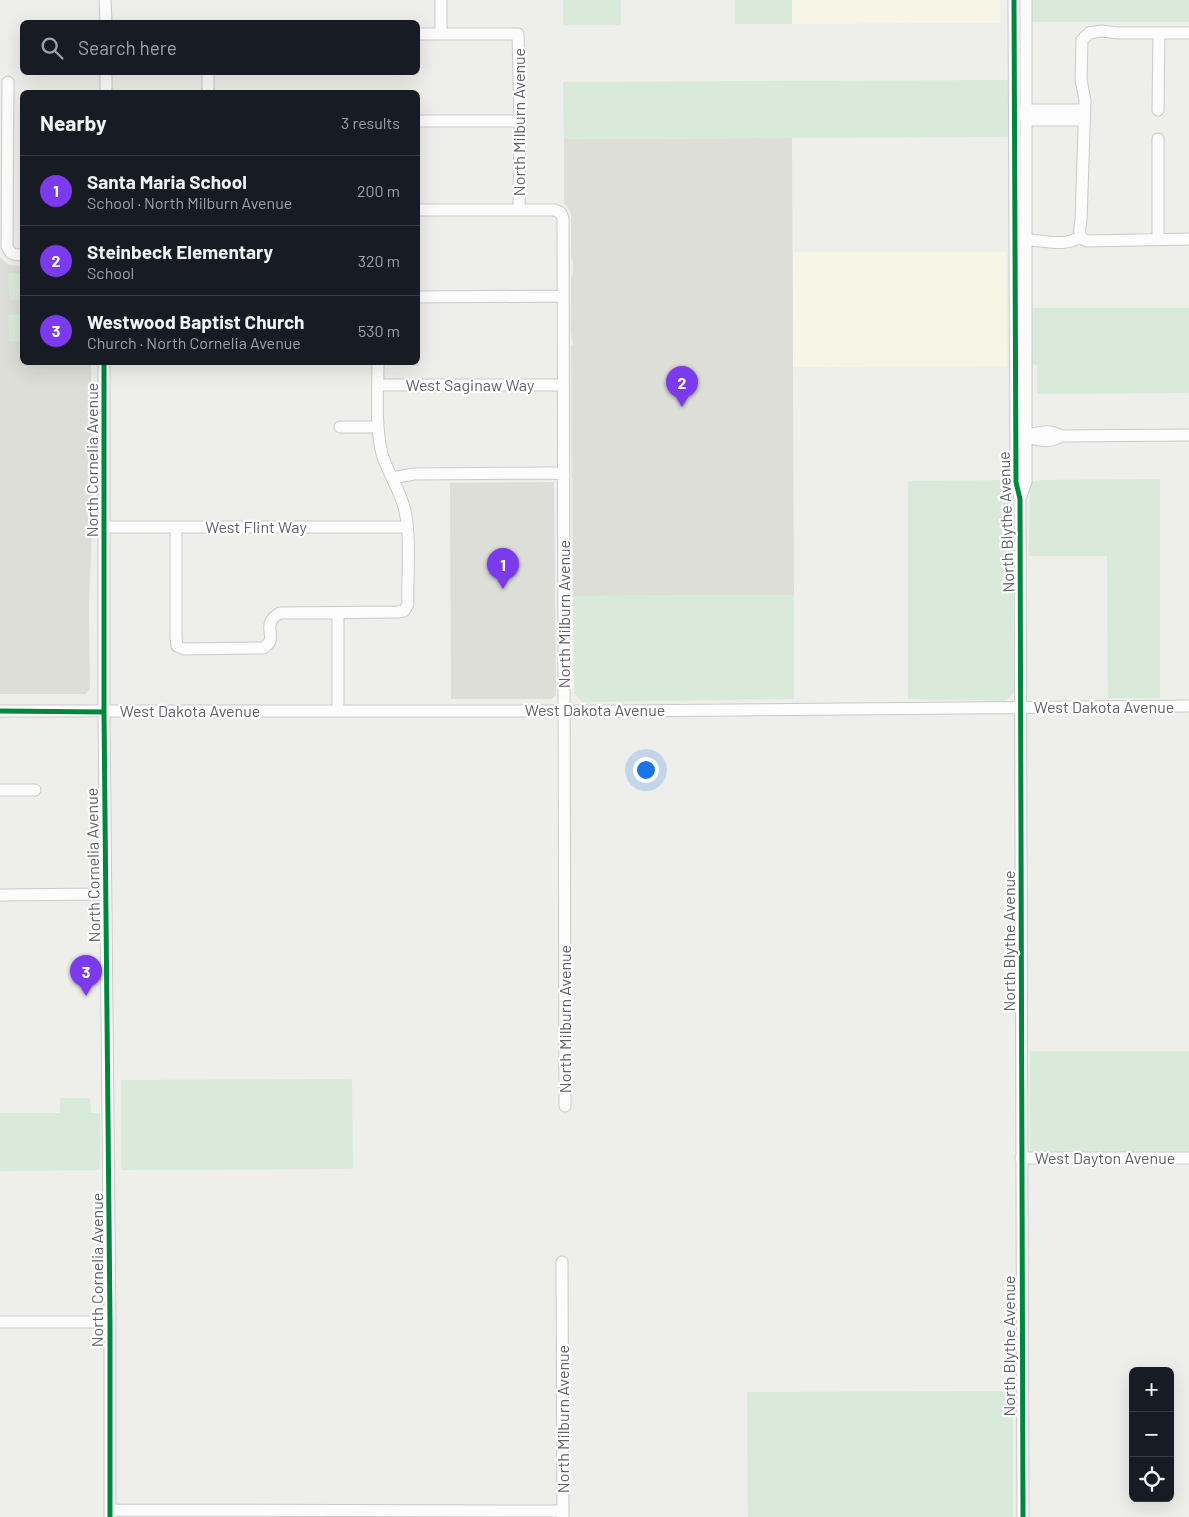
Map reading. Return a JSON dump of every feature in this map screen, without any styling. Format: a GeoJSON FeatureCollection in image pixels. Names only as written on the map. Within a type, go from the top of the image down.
{"type":"FeatureCollection","features":[{"type":"Feature","properties":{"kind":"street"},"geometry":{"type":"LineString","coordinates":[[105,0],[106,20]]}},
{"type":"Feature","properties":{"kind":"street"},"geometry":{"type":"LineString","coordinates":[[420,34],[441,34],[441,0]]}},
{"type":"Feature","properties":{"kind":"street","name":"North Blythe Avenue"},"geometry":{"type":"LineString","coordinates":[[1014,0],[1026,436],[1026,482],[1020,499]]}},
{"type":"Feature","properties":{"kind":"street","name":"North Blythe Avenue"},"geometry":{"type":"LineString","coordinates":[[1023,1517],[1020,499],[1016,482],[1015,366],[1020,266],[1026,240],[1026,0]]}},
{"type":"Feature","properties":{"kind":"street"},"geometry":{"type":"LineString","coordinates":[[1189,33],[1119,33],[1100,31],[1089,33],[1084,37],[1080,46],[1081,80],[1085,100],[1081,221],[1079,231],[1080,236],[1087,241],[1189,238]]}},
{"type":"Feature","properties":{"kind":"street"},"geometry":{"type":"LineString","coordinates":[[1158,33],[1158,110]]}},
{"type":"Feature","properties":{"kind":"street","name":"North Milburn Avenue"},"geometry":{"type":"LineString","coordinates":[[441,34],[518,34],[520,121],[519,210],[555,210],[561,213],[563,218],[563,710],[566,1106]]}},
{"type":"Feature","properties":{"kind":"street","name":"North Blythe Avenue"},"geometry":{"type":"LineString","coordinates":[[1014,53],[1019,65],[1020,110],[1022,115],[1026,114]]}},
{"type":"Feature","properties":{"kind":"street"},"geometry":{"type":"LineString","coordinates":[[106,75],[106,90]]}},
{"type":"Feature","properties":{"kind":"street"},"geometry":{"type":"LineString","coordinates":[[208,75],[208,90]]}},
{"type":"Feature","properties":{"kind":"street"},"geometry":{"type":"LineString","coordinates":[[8,82],[3,210],[9,252],[14,255],[20,255]]}},
{"type":"Feature","properties":{"kind":"street"},"geometry":{"type":"LineString","coordinates":[[1026,114],[1084,115]]}},
{"type":"Feature","properties":{"kind":"street"},"geometry":{"type":"LineString","coordinates":[[420,121],[520,121]]}},
{"type":"Feature","properties":{"kind":"street"},"geometry":{"type":"LineString","coordinates":[[1158,138],[1158,240]]}},
{"type":"Feature","properties":{"kind":"street"},"geometry":{"type":"LineString","coordinates":[[420,210],[519,210]]}},
{"type":"Feature","properties":{"kind":"street"},"geometry":{"type":"LineString","coordinates":[[1026,240],[1064,243],[1072,242],[1080,236]]}},
{"type":"Feature","properties":{"kind":"street"},"geometry":{"type":"LineString","coordinates":[[420,297],[563,296]]}},
{"type":"Feature","properties":{"kind":"street","name":"North Cornelia Avenue"},"geometry":{"type":"LineString","coordinates":[[104,365],[104,712],[110,1514]]}},
{"type":"Feature","properties":{"kind":"street"},"geometry":{"type":"LineString","coordinates":[[176,527],[176,637],[177,646],[184,649],[263,648],[270,641],[270,622],[272,617],[280,613],[404,611],[408,604],[406,511],[383,457],[378,427],[378,365]]}},
{"type":"Feature","properties":{"kind":"street","name":"North Blythe Avenue"},"geometry":{"type":"LineString","coordinates":[[1015,366],[1019,373],[1019,428],[1026,436]]}},
{"type":"Feature","properties":{"kind":"street","name":"West Saginaw Way"},"geometry":{"type":"LineString","coordinates":[[378,385],[563,385]]}},
{"type":"Feature","properties":{"kind":"street"},"geometry":{"type":"LineString","coordinates":[[340,427],[378,427]]}},
{"type":"Feature","properties":{"kind":"street"},"geometry":{"type":"LineString","coordinates":[[1026,436],[1039,432],[1054,432],[1061,436],[1189,436]]}},
{"type":"Feature","properties":{"kind":"street"},"geometry":{"type":"LineString","coordinates":[[392,478],[414,474],[564,475]]}},
{"type":"Feature","properties":{"kind":"street","name":"West Flint Way"},"geometry":{"type":"LineString","coordinates":[[104,527],[407,527]]}},
{"type":"Feature","properties":{"kind":"street"},"geometry":{"type":"LineString","coordinates":[[338,613],[338,711]]}},
{"type":"Feature","properties":{"kind":"street","name":"West Dakota Avenue"},"geometry":{"type":"LineString","coordinates":[[0,711],[627,711],[1189,706]]}},
{"type":"Feature","properties":{"kind":"street"},"geometry":{"type":"LineString","coordinates":[[0,790],[35,790]]}},
{"type":"Feature","properties":{"kind":"street"},"geometry":{"type":"LineString","coordinates":[[0,895],[106,894]]}},
{"type":"Feature","properties":{"kind":"street","name":"West Dayton Avenue"},"geometry":{"type":"LineString","coordinates":[[1021,1158],[1189,1158]]}},
{"type":"Feature","properties":{"kind":"street","name":"North Milburn Avenue"},"geometry":{"type":"LineString","coordinates":[[562,1262],[563,1514]]}},
{"type":"Feature","properties":{"kind":"street"},"geometry":{"type":"LineString","coordinates":[[0,1322],[110,1322]]}},
{"type":"Feature","properties":{"kind":"street"},"geometry":{"type":"LineString","coordinates":[[110,1514],[563,1514]]}},
{"type":"Feature","properties":{"kind":"shaded area"},"geometry":{"type":"Polygon","coordinates":[[[792,0],[1000,0],[1000,23],[792,24],[792,0]]]}},
{"type":"Feature","properties":{"kind":"shaded area"},"geometry":{"type":"Polygon","coordinates":[[[792,138],[794,595],[573,596],[571,346],[573,344],[571,332],[571,277],[573,274],[573,261],[571,258],[571,215],[564,203],[564,139],[792,138]]]}},
{"type":"Feature","properties":{"kind":"shaded area"},"geometry":{"type":"Polygon","coordinates":[[[793,252],[1006,252],[1007,366],[793,367],[793,252]]]}},
{"type":"Feature","properties":{"kind":"shaded area"},"geometry":{"type":"Polygon","coordinates":[[[0,257],[9,265],[20,266],[20,365],[91,365],[92,524],[89,607],[90,689],[85,694],[0,694],[0,257]]]}},
{"type":"Feature","properties":{"kind":"shaded area"},"geometry":{"type":"Polygon","coordinates":[[[554,482],[556,695],[551,699],[451,699],[450,483],[554,482]]]}},
{"type":"Feature","properties":{"kind":"green space"},"geometry":{"type":"Polygon","coordinates":[[[563,0],[621,0],[621,25],[563,25],[563,0]]]}},
{"type":"Feature","properties":{"kind":"green space"},"geometry":{"type":"Polygon","coordinates":[[[735,0],[792,0],[792,24],[735,24],[735,0]]]}},
{"type":"Feature","properties":{"kind":"green space"},"geometry":{"type":"Polygon","coordinates":[[[1032,0],[1189,0],[1189,22],[1032,22],[1032,0]]]}},
{"type":"Feature","properties":{"kind":"green space"},"geometry":{"type":"Polygon","coordinates":[[[1010,80],[1010,137],[564,139],[563,82],[1010,80]]]}},
{"type":"Feature","properties":{"kind":"green space"},"geometry":{"type":"Polygon","coordinates":[[[8,273],[20,273],[20,300],[9,300],[8,273]]]}},
{"type":"Feature","properties":{"kind":"green space"},"geometry":{"type":"Polygon","coordinates":[[[1032,308],[1189,308],[1189,393],[1037,394],[1037,365],[1032,364],[1032,308]]]}},
{"type":"Feature","properties":{"kind":"green space"},"geometry":{"type":"Polygon","coordinates":[[[20,314],[20,341],[9,341],[8,315],[20,314]]]}},
{"type":"Feature","properties":{"kind":"green space"},"geometry":{"type":"Polygon","coordinates":[[[1160,479],[1160,698],[1108,698],[1107,556],[1029,556],[1030,482],[1041,480],[1160,479]]]}},
{"type":"Feature","properties":{"kind":"green space"},"geometry":{"type":"Polygon","coordinates":[[[1012,480],[1014,692],[1003,701],[908,699],[908,481],[1012,480]]]}},
{"type":"Feature","properties":{"kind":"green space"},"geometry":{"type":"Polygon","coordinates":[[[794,595],[794,699],[583,702],[574,694],[573,596],[794,595]]]}},
{"type":"Feature","properties":{"kind":"green space"},"geometry":{"type":"Polygon","coordinates":[[[1030,1051],[1189,1051],[1189,1151],[1030,1152],[1030,1051]]]}},
{"type":"Feature","properties":{"kind":"green space"},"geometry":{"type":"Polygon","coordinates":[[[352,1079],[353,1169],[121,1170],[121,1080],[352,1079]]]}},
{"type":"Feature","properties":{"kind":"green space"},"geometry":{"type":"Polygon","coordinates":[[[60,1098],[90,1098],[91,1113],[100,1113],[100,1170],[0,1171],[0,1113],[60,1113],[60,1098]]]}},
{"type":"Feature","properties":{"kind":"green space"},"geometry":{"type":"Polygon","coordinates":[[[1013,1391],[1013,1517],[748,1517],[747,1392],[1013,1391]]]}},
{"type":"Feature","properties":{"kind":"cycle path"},"geometry":{"type":"LineString","coordinates":[[1014,0],[1016,482],[1020,499],[1023,1517]]}},
{"type":"Feature","properties":{"kind":"cycle path"},"geometry":{"type":"LineString","coordinates":[[104,365],[104,712],[110,1517]]}},
{"type":"Feature","properties":{"kind":"cycle path"},"geometry":{"type":"LineString","coordinates":[[0,711],[104,712]]}},
{"type":"Feature","properties":{"kind":"place","name":"Steinbeck Elementary"},"geometry":{"type":"Point","coordinates":[682,407]}},
{"type":"Feature","properties":{"kind":"place","name":"Santa Maria School"},"geometry":{"type":"Point","coordinates":[503,589]}},
{"type":"Feature","properties":{"kind":"place","name":"Westwood Baptist Church"},"geometry":{"type":"Point","coordinates":[86,996]}}]}
